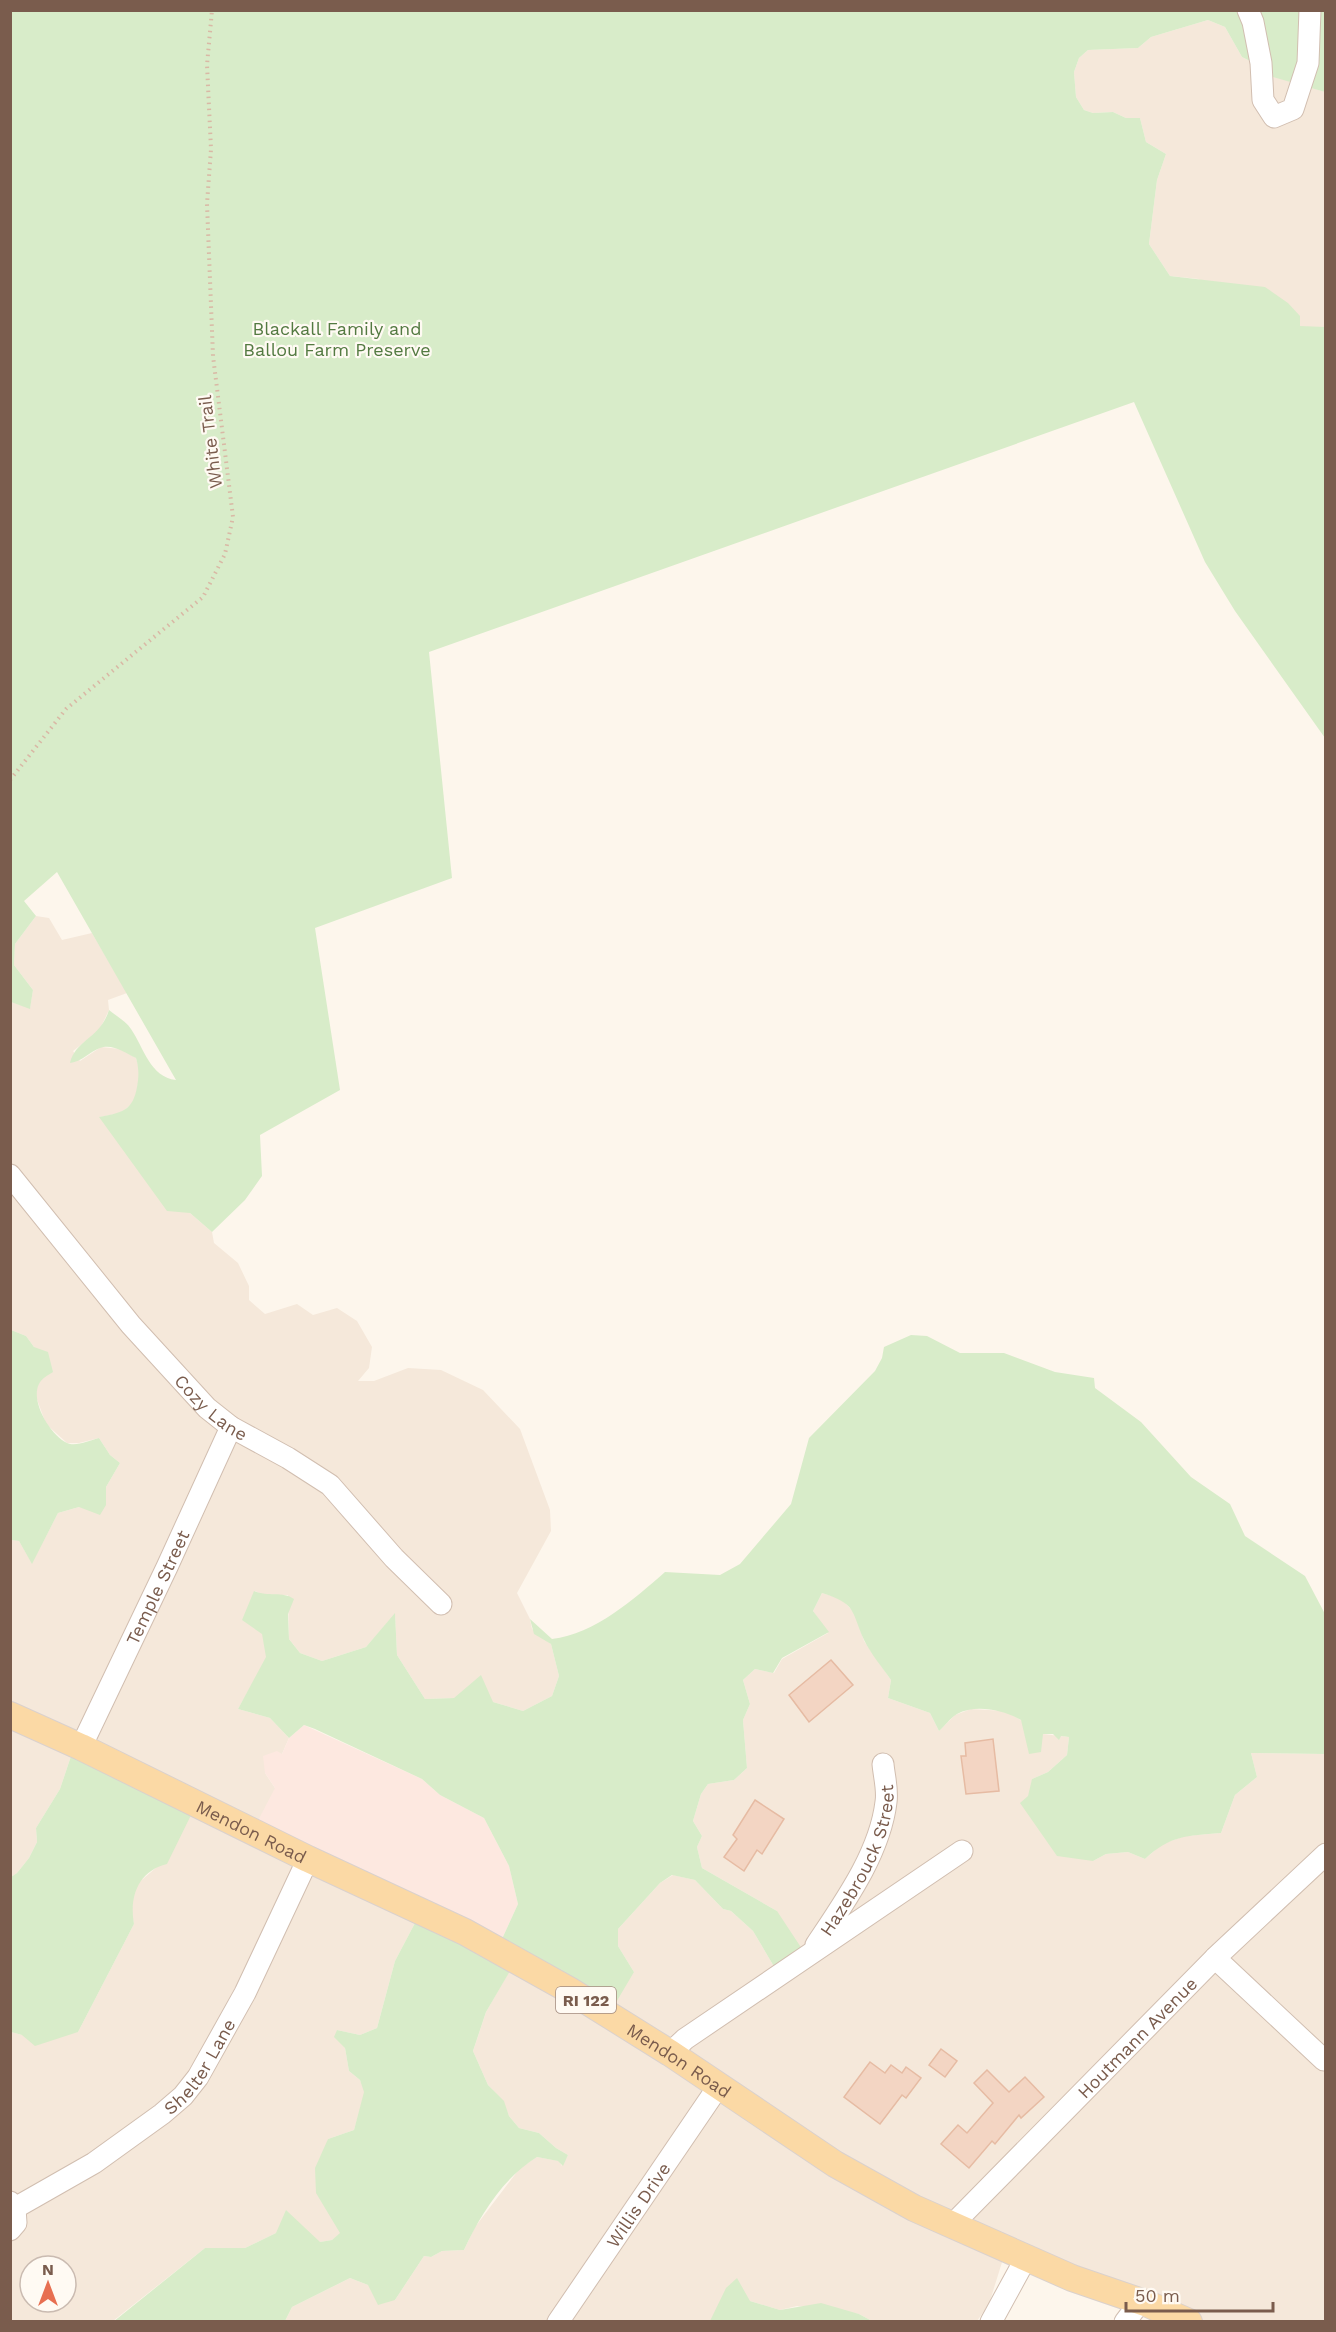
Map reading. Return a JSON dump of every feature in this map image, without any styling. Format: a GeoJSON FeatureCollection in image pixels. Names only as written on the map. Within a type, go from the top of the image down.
{"type":"FeatureCollection","features":[{"type":"Feature","properties":{"kind":"main road","name":"Mendon Road"},"geometry":{"type":"LineString","coordinates":[[10,1715],[465,1932],[570,1990],[670,2053],[835,2164],[914,2208],[1072,2278],[1146,2314],[1189,2322]]}},
{"type":"Feature","properties":{"kind":"street"},"geometry":{"type":"LineString","coordinates":[[1248,10],[1253,22],[1261,63],[1263,100],[1274,117],[1293,109],[1308,63],[1310,10]]}},
{"type":"Feature","properties":{"kind":"street","name":"Cozy Lane"},"geometry":{"type":"LineString","coordinates":[[10,1175],[131,1325],[207,1408],[231,1427],[330,1485],[394,1558],[441,1604]]}},
{"type":"Feature","properties":{"kind":"street","name":"Temple Street"},"geometry":{"type":"LineString","coordinates":[[81,1747],[231,1427]]}},
{"type":"Feature","properties":{"kind":"street","name":"Hazebrouck Street"},"geometry":{"type":"LineString","coordinates":[[813,1950],[859,1879],[877,1835],[886,1801],[883,1764]]}},
{"type":"Feature","properties":{"kind":"street","name":"Hazebrouck Street"},"geometry":{"type":"LineString","coordinates":[[670,2053],[685,2038],[962,1851]]}},
{"type":"Feature","properties":{"kind":"street","name":"Houtmann Avenue"},"geometry":{"type":"LineString","coordinates":[[953,2224],[1215,1958],[1326,1854]]}},
{"type":"Feature","properties":{"kind":"street","name":"Shelter Lane"},"geometry":{"type":"LineString","coordinates":[[10,2230],[16,2223],[13,2205],[94,2163],[183,2096],[198,2077],[245,1993],[308,1859]]}},
{"type":"Feature","properties":{"kind":"street"},"geometry":{"type":"LineString","coordinates":[[1215,1958],[1324,2060]]}},
{"type":"Feature","properties":{"kind":"street","name":"Willis Drive"},"geometry":{"type":"LineString","coordinates":[[564,2319],[718,2087]]}},
{"type":"Feature","properties":{"kind":"street"},"geometry":{"type":"LineString","coordinates":[[991,2322],[1026,2258]]}},
{"type":"Feature","properties":{"kind":"path","name":"White Trail"},"geometry":{"type":"LineString","coordinates":[[10,780],[66,708],[203,597],[225,554],[233,517],[213,356],[207,204],[211,149],[207,65],[212,10]]}},
{"type":"Feature","properties":{"kind":"shaded area"},"geometry":{"type":"Polygon","coordinates":[[[1208,20],[1225,27],[1242,57],[1254,63],[1258,77],[1273,76],[1325,92],[1325,561],[1199,279],[1170,276],[1149,244],[1157,180],[1166,154],[1146,142],[1140,118],[1126,118],[1113,112],[1093,113],[1084,110],[1076,97],[1074,72],[1079,58],[1088,50],[1138,48],[1151,37],[1208,20]]]}},
{"type":"Feature","properties":{"kind":"shaded area"},"geometry":{"type":"Polygon","coordinates":[[[36,916],[49,918],[62,940],[92,933],[127,993],[108,1000],[109,1010],[99,1031],[73,1051],[80,1061],[101,1047],[120,1049],[136,1058],[140,1072],[135,1101],[121,1113],[100,1117],[190,1213],[212,1232],[214,1243],[238,1263],[249,1286],[249,1300],[265,1314],[297,1304],[313,1315],[337,1308],[357,1321],[372,1347],[369,1368],[358,1381],[374,1381],[408,1368],[441,1370],[483,1390],[520,1429],[550,1510],[551,1531],[517,1593],[530,1619],[532,1629],[551,1644],[559,1676],[552,1696],[523,1711],[493,1702],[454,1698],[425,1699],[397,1655],[395,1614],[366,1647],[322,1661],[300,1653],[289,1639],[288,1595],[265,1596],[255,1591],[267,1658],[238,1709],[270,1718],[289,1738],[282,1754],[265,1773],[275,1788],[415,1923],[395,1961],[377,2028],[360,2035],[337,2030],[345,2048],[349,2071],[360,2080],[365,2092],[354,2130],[328,2139],[317,2193],[341,2233],[332,2240],[320,2242],[276,2233],[245,2248],[205,2248],[113,2321],[11,2321],[11,2032],[22,2035],[78,2032],[134,1924],[131,1908],[136,1885],[158,1866],[72,1753],[60,1789],[36,1828],[37,1842],[29,1858],[11,1877],[11,1540],[19,1541],[32,1563],[58,1513],[79,1507],[106,1505],[106,1487],[120,1463],[110,1455],[99,1438],[79,1443],[67,1443],[46,1424],[35,1394],[39,1382],[34,1347],[26,1336],[11,1330],[11,1002],[30,1008],[33,990],[14,965],[15,944],[36,916]]]}},
{"type":"Feature","properties":{"kind":"shaded area"},"geometry":{"type":"Polygon","coordinates":[[[822,1593],[842,1599],[855,1614],[864,1641],[891,1680],[888,1698],[930,1713],[939,1731],[955,1715],[971,1709],[1006,1711],[1043,1734],[1069,1737],[1067,1755],[1048,1772],[1032,1779],[1093,1861],[1106,1854],[1128,1852],[1145,1859],[1162,1844],[1185,1836],[1221,1833],[1235,1795],[1257,1777],[1251,1753],[1325,1754],[1325,2321],[1182,2321],[1003,2259],[989,2304],[977,2321],[872,2321],[859,2314],[797,2306],[780,2310],[750,2301],[710,2321],[285,2321],[292,2307],[350,2278],[395,2300],[424,2256],[431,2257],[442,2251],[464,2250],[475,2227],[520,2168],[537,2157],[559,2161],[562,2166],[568,2155],[539,2133],[519,2128],[509,2116],[503,2101],[488,2085],[473,2051],[486,2012],[513,1965],[634,1972],[618,1946],[618,1929],[660,1883],[673,1875],[695,1880],[723,1909],[731,1911],[753,1931],[779,1975],[777,1911],[702,1868],[697,1847],[702,1836],[693,1821],[701,1794],[708,1784],[734,1780],[747,1768],[743,1720],[750,1704],[743,1680],[755,1669],[774,1673],[782,1659],[828,1633],[813,1611],[822,1593]]]}},
{"type":"Feature","properties":{"kind":"shaded area"},"geometry":{"type":"Polygon","coordinates":[[[304,1725],[422,1779],[440,1795],[484,1818],[509,1866],[518,1904],[496,1952],[252,1832],[275,1788],[265,1773],[263,1756],[277,1751],[282,1754],[289,1738],[304,1725]]]}},
{"type":"Feature","properties":{"kind":"green space","name":"Blackall Family and Ballou Farm Preserve"},"geometry":{"type":"Polygon","coordinates":[[[10,11],[1325,11],[1325,92],[1273,77],[1258,77],[1254,63],[1242,57],[1225,27],[1208,20],[1151,37],[1138,48],[1088,50],[1079,58],[1074,72],[1076,97],[1084,110],[1093,113],[1113,112],[1126,118],[1140,118],[1146,142],[1166,154],[1157,180],[1149,244],[1170,276],[1265,287],[1288,303],[1300,316],[1300,326],[1325,327],[1325,738],[1235,611],[1205,562],[1134,402],[429,652],[452,878],[315,928],[340,1090],[260,1135],[262,1176],[245,1200],[212,1232],[190,1213],[167,1211],[99,1117],[120,1112],[129,1106],[135,1095],[138,1079],[136,1058],[119,1049],[105,1047],[70,1063],[77,1049],[100,1027],[109,1010],[129,1026],[154,1068],[167,1078],[176,1080],[57,872],[24,901],[36,916],[15,944],[14,965],[33,990],[30,1009],[11,1002],[10,11]]]}},
{"type":"Feature","properties":{"kind":"green space"},"geometry":{"type":"Polygon","coordinates":[[[11,1330],[26,1336],[34,1347],[48,1352],[53,1372],[40,1382],[37,1399],[43,1417],[54,1433],[71,1444],[99,1438],[110,1455],[120,1463],[106,1487],[106,1505],[100,1515],[79,1507],[58,1513],[32,1564],[19,1541],[11,1540],[11,1330]]]}},
{"type":"Feature","properties":{"kind":"green space"},"geometry":{"type":"Polygon","coordinates":[[[911,1335],[927,1336],[960,1353],[1004,1353],[1055,1372],[1094,1378],[1095,1388],[1141,1422],[1191,1477],[1230,1504],[1245,1536],[1305,1576],[1325,1614],[1325,1754],[1251,1753],[1257,1777],[1235,1795],[1221,1833],[1171,1841],[1145,1859],[1128,1852],[1106,1854],[1093,1861],[1057,1856],[1020,1803],[1028,1796],[1032,1779],[1048,1772],[1067,1755],[1069,1737],[1061,1736],[1059,1740],[1053,1734],[1043,1734],[1041,1752],[1029,1754],[1021,1720],[1006,1713],[981,1709],[972,1709],[957,1714],[939,1731],[930,1713],[888,1698],[891,1680],[864,1640],[851,1610],[842,1601],[822,1593],[813,1611],[829,1632],[782,1658],[773,1673],[755,1669],[743,1680],[750,1704],[743,1720],[747,1768],[734,1780],[708,1784],[701,1794],[693,1821],[702,1836],[697,1847],[702,1868],[777,1911],[808,1958],[779,1975],[753,1931],[731,1911],[723,1909],[695,1880],[672,1875],[660,1883],[618,1929],[618,1946],[634,1972],[608,2016],[513,1966],[486,2012],[473,2051],[488,2085],[504,2101],[509,2116],[519,2128],[539,2133],[568,2155],[563,2166],[558,2161],[537,2157],[514,2175],[485,2210],[464,2250],[442,2251],[431,2257],[424,2256],[395,2300],[378,2305],[368,2285],[350,2278],[292,2307],[285,2321],[113,2322],[205,2248],[245,2248],[276,2233],[286,2210],[320,2242],[332,2240],[340,2233],[316,2193],[315,2168],[328,2139],[354,2130],[364,2092],[360,2080],[349,2071],[345,2048],[334,2037],[337,2030],[360,2035],[377,2028],[395,1961],[415,1923],[496,1952],[518,1904],[509,1866],[484,1818],[440,1795],[422,1779],[315,1729],[304,1725],[289,1738],[270,1718],[238,1709],[266,1657],[262,1634],[242,1620],[254,1591],[285,1595],[294,1599],[288,1614],[289,1639],[300,1653],[322,1661],[366,1647],[395,1613],[397,1655],[425,1699],[454,1698],[481,1675],[493,1702],[523,1711],[552,1696],[559,1676],[551,1644],[534,1634],[530,1619],[552,1639],[568,1636],[613,1614],[665,1572],[720,1575],[740,1564],[791,1504],[809,1438],[875,1371],[882,1358],[884,1347],[911,1335]]]}},
{"type":"Feature","properties":{"kind":"green space"},"geometry":{"type":"Polygon","coordinates":[[[72,1753],[194,1809],[167,1864],[149,1873],[138,1886],[133,1904],[134,1924],[78,2032],[35,2046],[22,2035],[11,2032],[11,1877],[29,1858],[37,1842],[36,1828],[60,1789],[72,1753]]]}},
{"type":"Feature","properties":{"kind":"green space"},"geometry":{"type":"Polygon","coordinates":[[[737,2278],[750,2301],[780,2310],[821,2303],[859,2314],[872,2321],[710,2321],[726,2288],[737,2278]]]}},
{"type":"Feature","properties":{"kind":"building"},"geometry":{"type":"Polygon","coordinates":[[[831,1660],[853,1685],[809,1722],[789,1695],[831,1660]]]}},
{"type":"Feature","properties":{"kind":"building"},"geometry":{"type":"Polygon","coordinates":[[[993,1739],[999,1791],[966,1794],[961,1756],[966,1756],[965,1743],[993,1739]]]}},
{"type":"Feature","properties":{"kind":"building"},"geometry":{"type":"Polygon","coordinates":[[[755,1800],[784,1819],[762,1854],[757,1850],[744,1871],[724,1857],[737,1839],[733,1835],[755,1800]]]}},
{"type":"Feature","properties":{"kind":"building"},"geometry":{"type":"Polygon","coordinates":[[[941,2049],[957,2061],[945,2077],[929,2065],[941,2049]]]}},
{"type":"Feature","properties":{"kind":"building"},"geometry":{"type":"Polygon","coordinates":[[[870,2062],[885,2073],[891,2065],[902,2073],[906,2067],[921,2078],[906,2098],[902,2095],[880,2124],[844,2097],[870,2062]]]}},
{"type":"Feature","properties":{"kind":"building"},"geometry":{"type":"Polygon","coordinates":[[[987,2070],[1009,2092],[1025,2077],[1044,2097],[1021,2118],[1019,2115],[995,2144],[992,2141],[969,2168],[941,2144],[958,2125],[967,2133],[993,2103],[974,2083],[987,2070]]]}}]}
